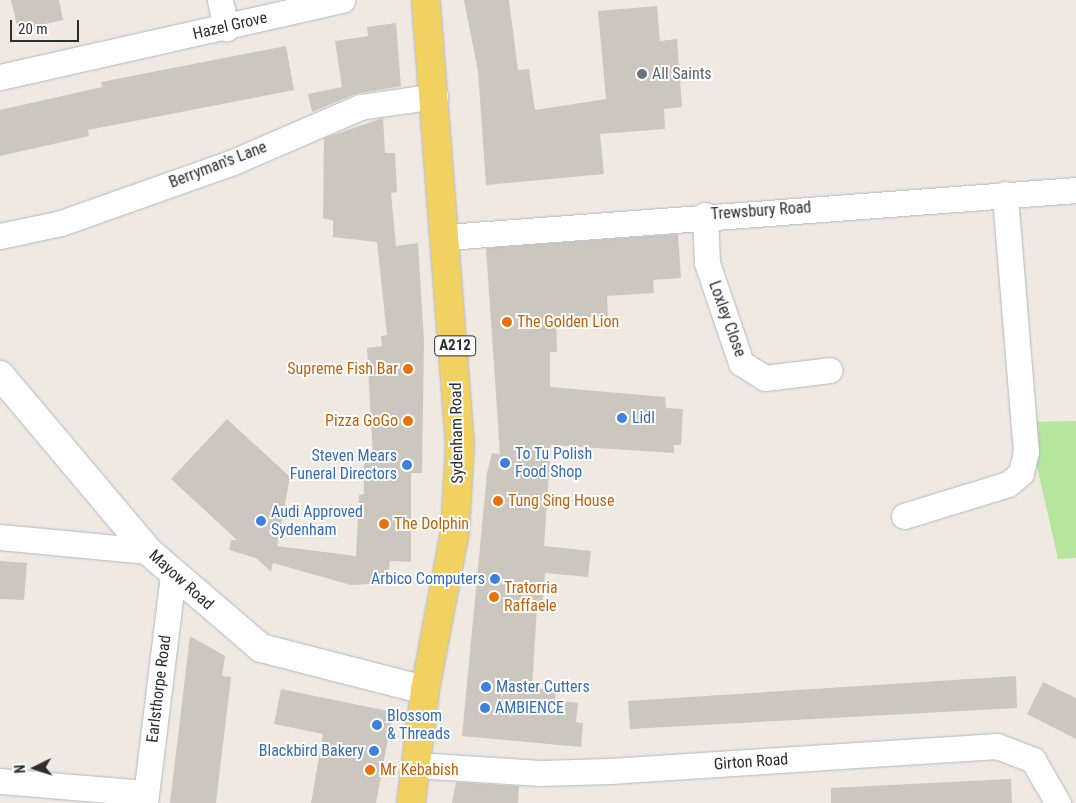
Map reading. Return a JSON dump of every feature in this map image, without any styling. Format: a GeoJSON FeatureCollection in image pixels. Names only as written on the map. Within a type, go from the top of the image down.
{"type":"FeatureCollection","features":[{"type":"Feature","properties":{"kind":"main road","name":"Sydenham Road"},"geometry":{"type":"LineString","coordinates":[[411,803],[425,690],[455,531],[460,445],[447,236],[426,0]]}},
{"type":"Feature","properties":{"kind":"street"},"geometry":{"type":"LineString","coordinates":[[220,0],[226,28]]}},
{"type":"Feature","properties":{"kind":"street","name":"Hazel Grove"},"geometry":{"type":"LineString","coordinates":[[0,77],[226,28],[342,0]]}},
{"type":"Feature","properties":{"kind":"street","name":"Berryman's Lane"},"geometry":{"type":"LineString","coordinates":[[0,236],[61,223],[224,165],[360,107],[435,96]]}},
{"type":"Feature","properties":{"kind":"street","name":"Trewsbury Road"},"geometry":{"type":"LineString","coordinates":[[447,236],[705,215],[1076,190]]}},
{"type":"Feature","properties":{"kind":"street"},"geometry":{"type":"LineString","coordinates":[[904,516],[1008,484],[1021,473],[1026,452],[1004,194]]}},
{"type":"Feature","properties":{"kind":"street","name":"Loxley Close"},"geometry":{"type":"LineString","coordinates":[[705,215],[707,263],[741,362],[765,378],[830,370]]}},
{"type":"Feature","properties":{"kind":"street","name":"Mayow Road"},"geometry":{"type":"LineString","coordinates":[[0,375],[148,551],[173,575],[260,648],[425,690]]}},
{"type":"Feature","properties":{"kind":"street"},"geometry":{"type":"LineString","coordinates":[[0,537],[148,551]]}},
{"type":"Feature","properties":{"kind":"street","name":"Earlsthorpe Road"},"geometry":{"type":"LineString","coordinates":[[145,798],[173,575]]}},
{"type":"Feature","properties":{"kind":"street","name":"Girton Road"},"geometry":{"type":"LineString","coordinates":[[416,765],[538,772],[610,771],[997,746],[1033,760],[1058,803]]}},
{"type":"Feature","properties":{"kind":"street"},"geometry":{"type":"LineString","coordinates":[[0,781],[145,798]]}},
{"type":"Feature","properties":{"kind":"green space"},"geometry":{"type":"Polygon","coordinates":[[[1076,421],[1076,558],[1058,559],[1027,422],[1076,421]]]}},
{"type":"Feature","properties":{"kind":"building"},"geometry":{"type":"Polygon","coordinates":[[[11,0],[59,0],[63,20],[18,30],[11,0]]]}},
{"type":"Feature","properties":{"kind":"building"},"geometry":{"type":"Polygon","coordinates":[[[464,0],[509,0],[518,70],[529,69],[535,110],[606,99],[598,11],[657,6],[660,41],[677,39],[682,107],[664,109],[665,129],[600,134],[604,174],[486,185],[478,71],[464,0]]]}},
{"type":"Feature","properties":{"kind":"building"},"geometry":{"type":"Polygon","coordinates":[[[396,23],[401,86],[355,94],[312,112],[308,94],[342,87],[335,41],[368,36],[367,27],[396,23]]]}},
{"type":"Feature","properties":{"kind":"building"},"geometry":{"type":"Polygon","coordinates":[[[286,46],[294,90],[88,130],[89,136],[0,156],[0,110],[102,87],[101,82],[286,46]]]}},
{"type":"Feature","properties":{"kind":"building"},"geometry":{"type":"Polygon","coordinates":[[[383,118],[385,153],[395,153],[397,192],[391,193],[396,246],[418,243],[424,341],[422,473],[411,473],[411,562],[390,561],[387,583],[351,585],[273,563],[271,572],[256,558],[229,550],[231,540],[237,540],[171,479],[227,419],[290,477],[277,546],[356,556],[359,495],[364,494],[363,457],[373,457],[367,348],[382,346],[381,336],[387,335],[377,242],[333,237],[333,221],[323,218],[324,138],[383,118]]]}},
{"type":"Feature","properties":{"kind":"building"},"geometry":{"type":"Polygon","coordinates":[[[678,234],[681,278],[653,280],[654,293],[607,296],[608,316],[556,319],[557,352],[550,352],[550,387],[665,397],[666,408],[683,409],[681,445],[674,445],[674,453],[551,445],[544,546],[591,551],[588,577],[545,573],[542,608],[537,608],[532,688],[556,690],[555,700],[578,703],[576,722],[583,723],[581,747],[462,736],[487,473],[492,453],[500,454],[486,248],[678,234]]]}},
{"type":"Feature","properties":{"kind":"building"},"geometry":{"type":"Polygon","coordinates":[[[0,561],[27,563],[24,600],[0,599],[0,561]]]}},
{"type":"Feature","properties":{"kind":"building"},"geometry":{"type":"Polygon","coordinates":[[[190,636],[225,656],[222,676],[231,677],[216,803],[170,803],[190,636]]]}},
{"type":"Feature","properties":{"kind":"building"},"geometry":{"type":"Polygon","coordinates":[[[1016,676],[1017,708],[630,729],[628,701],[1016,676]]]}},
{"type":"Feature","properties":{"kind":"building"},"geometry":{"type":"Polygon","coordinates":[[[1043,682],[1076,698],[1076,739],[1027,714],[1043,682]]]}},
{"type":"Feature","properties":{"kind":"building"},"geometry":{"type":"Polygon","coordinates":[[[281,689],[393,712],[376,803],[311,803],[323,734],[274,724],[281,689]]]}},
{"type":"Feature","properties":{"kind":"building"},"geometry":{"type":"Polygon","coordinates":[[[1011,779],[1012,803],[831,803],[831,788],[1011,779]]]}},
{"type":"Feature","properties":{"kind":"building"},"geometry":{"type":"Polygon","coordinates":[[[456,782],[519,786],[518,803],[452,803],[456,782]]]}},
{"type":"Feature","properties":{"kind":"place","name":"All Saints"},"geometry":{"type":"Point","coordinates":[642,74]}},
{"type":"Feature","properties":{"kind":"place","name":"The Golden Lion"},"geometry":{"type":"Point","coordinates":[507,322]}},
{"type":"Feature","properties":{"kind":"place","name":"Supreme Fish Bar"},"geometry":{"type":"Point","coordinates":[408,369]}},
{"type":"Feature","properties":{"kind":"place","name":"Lidl"},"geometry":{"type":"Point","coordinates":[622,418]}},
{"type":"Feature","properties":{"kind":"place","name":"Pizza GoGo"},"geometry":{"type":"Point","coordinates":[408,421]}},
{"type":"Feature","properties":{"kind":"place","name":"To Tu Polish Food Shop"},"geometry":{"type":"Point","coordinates":[505,463]}},
{"type":"Feature","properties":{"kind":"place","name":"Steven Mears Funeral Directors"},"geometry":{"type":"Point","coordinates":[407,465]}},
{"type":"Feature","properties":{"kind":"place","name":"Tung Sing House"},"geometry":{"type":"Point","coordinates":[498,501]}},
{"type":"Feature","properties":{"kind":"place","name":"Audi Approved Sydenham"},"geometry":{"type":"Point","coordinates":[261,521]}},
{"type":"Feature","properties":{"kind":"place","name":"The Dolphin"},"geometry":{"type":"Point","coordinates":[384,524]}},
{"type":"Feature","properties":{"kind":"place","name":"Arbico Computers"},"geometry":{"type":"Point","coordinates":[495,579]}},
{"type":"Feature","properties":{"kind":"place","name":"Tratorria Raffaele"},"geometry":{"type":"Point","coordinates":[494,597]}},
{"type":"Feature","properties":{"kind":"place","name":"Master Cutters"},"geometry":{"type":"Point","coordinates":[486,687]}},
{"type":"Feature","properties":{"kind":"place","name":"AMBIENCE"},"geometry":{"type":"Point","coordinates":[485,708]}},
{"type":"Feature","properties":{"kind":"place","name":"Blossom & Threads"},"geometry":{"type":"Point","coordinates":[377,725]}},
{"type":"Feature","properties":{"kind":"place","name":"Blackbird Bakery"},"geometry":{"type":"Point","coordinates":[374,751]}},
{"type":"Feature","properties":{"kind":"place","name":"Mr Kebabish"},"geometry":{"type":"Point","coordinates":[370,770]}}]}
